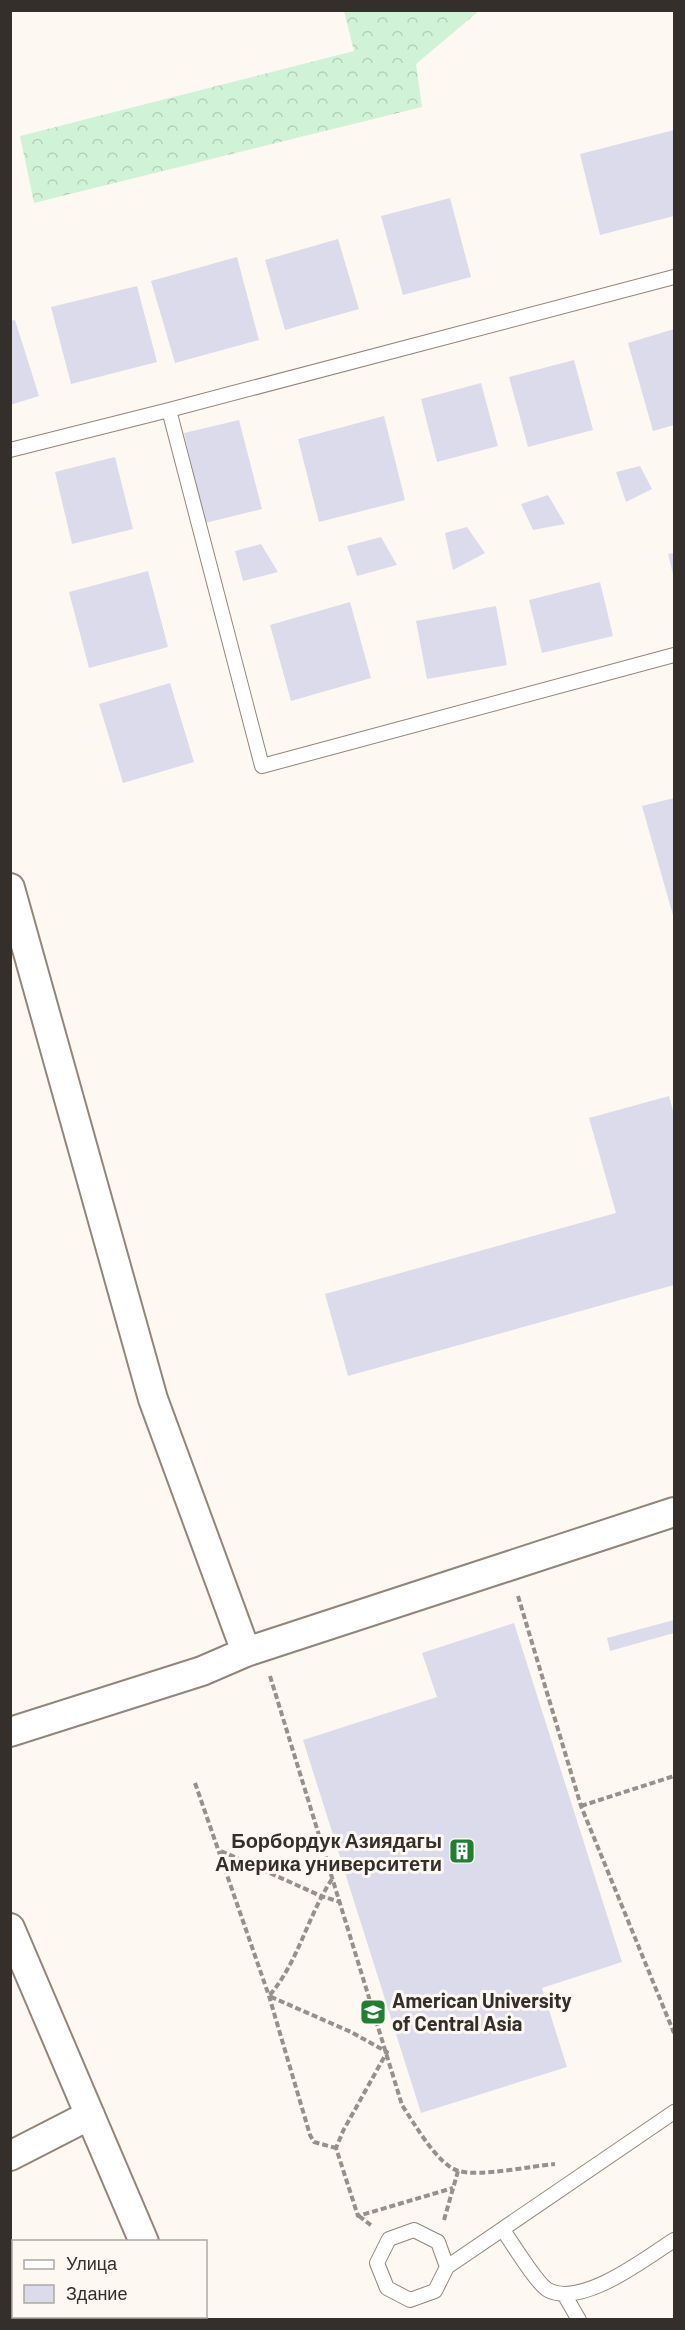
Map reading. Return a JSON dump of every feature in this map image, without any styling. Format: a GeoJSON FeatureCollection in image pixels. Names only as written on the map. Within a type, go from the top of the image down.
{"type":"FeatureCollection","features":[{"type":"Feature","properties":{"kind":"street"},"geometry":{"type":"LineString","coordinates":[[10,888],[153,1399],[246,1652]]}},
{"type":"Feature","properties":{"kind":"street"},"geometry":{"type":"LineString","coordinates":[[10,1732],[202,1671],[246,1652],[675,1512]]}},
{"type":"Feature","properties":{"kind":"street"},"geometry":{"type":"LineString","coordinates":[[10,1928],[144,2240]]}},
{"type":"Feature","properties":{"kind":"street"},"geometry":{"type":"LineString","coordinates":[[10,2157],[90,2115]]}},
{"type":"Feature","properties":{"kind":"lane"},"geometry":{"type":"LineString","coordinates":[[10,450],[675,277]]}},
{"type":"Feature","properties":{"kind":"lane"},"geometry":{"type":"LineString","coordinates":[[169,410],[262,766],[675,655]]}},
{"type":"Feature","properties":{"kind":"lane"},"geometry":{"type":"LineString","coordinates":[[447,2268],[438,2242],[414,2230],[389,2239],[377,2263],[387,2288],[410,2300],[435,2291],[447,2268],[675,2112]]}},
{"type":"Feature","properties":{"kind":"lane"},"geometry":{"type":"LineString","coordinates":[[503,2230],[547,2289],[564,2294],[595,2289],[675,2240]]}},
{"type":"Feature","properties":{"kind":"lane"},"geometry":{"type":"LineString","coordinates":[[564,2294],[579,2319]]}},
{"type":"Feature","properties":{"kind":"path"},"geometry":{"type":"LineString","coordinates":[[518,1596],[581,1806],[675,2033]]}},
{"type":"Feature","properties":{"kind":"path"},"geometry":{"type":"LineString","coordinates":[[246,1652],[263,1666],[269,1675],[402,2105],[420,2132],[443,2161],[458,2171],[487,2172],[552,2164],[604,2161]]}},
{"type":"Feature","properties":{"kind":"path"},"geometry":{"type":"LineString","coordinates":[[581,1806],[675,1776]]}},
{"type":"Feature","properties":{"kind":"path"},"geometry":{"type":"LineString","coordinates":[[195,1783],[269,1996],[310,2135],[314,2142],[336,2148]]}},
{"type":"Feature","properties":{"kind":"path"},"geometry":{"type":"LineString","coordinates":[[220,1851],[321,1896],[340,1902]]}},
{"type":"Feature","properties":{"kind":"path"},"geometry":{"type":"LineString","coordinates":[[269,1996],[283,1980],[295,1959],[321,1896],[333,1878]]}},
{"type":"Feature","properties":{"kind":"path"},"geometry":{"type":"LineString","coordinates":[[269,1996],[351,2032],[387,2052]]}},
{"type":"Feature","properties":{"kind":"path"},"geometry":{"type":"LineString","coordinates":[[387,2052],[336,2148],[358,2216],[453,2188]]}},
{"type":"Feature","properties":{"kind":"path"},"geometry":{"type":"LineString","coordinates":[[438,2242],[458,2171]]}},
{"type":"Feature","properties":{"kind":"green space"},"geometry":{"type":"Polygon","coordinates":[[[344,11],[479,11],[416,64],[422,107],[34,203],[20,136],[354,51],[344,11]]]}},
{"type":"Feature","properties":{"kind":"building"},"geometry":{"type":"Polygon","coordinates":[[[674,130],[674,216],[600,235],[580,154],[674,130]]]}},
{"type":"Feature","properties":{"kind":"building"},"geometry":{"type":"Polygon","coordinates":[[[450,198],[471,277],[403,295],[381,216],[450,198]]]}},
{"type":"Feature","properties":{"kind":"building"},"geometry":{"type":"Polygon","coordinates":[[[338,239],[359,309],[285,330],[265,260],[338,239]]]}},
{"type":"Feature","properties":{"kind":"building"},"geometry":{"type":"Polygon","coordinates":[[[237,257],[259,340],[175,363],[151,281],[237,257]]]}},
{"type":"Feature","properties":{"kind":"building"},"geometry":{"type":"Polygon","coordinates":[[[137,286],[157,362],[71,384],[51,307],[137,286]]]}},
{"type":"Feature","properties":{"kind":"building"},"geometry":{"type":"Polygon","coordinates":[[[15,320],[39,396],[10,405],[10,321],[15,320]]]}},
{"type":"Feature","properties":{"kind":"building"},"geometry":{"type":"Polygon","coordinates":[[[674,329],[674,425],[653,431],[628,343],[674,329]]]}},
{"type":"Feature","properties":{"kind":"building"},"geometry":{"type":"Polygon","coordinates":[[[574,360],[593,430],[528,447],[509,377],[574,360]]]}},
{"type":"Feature","properties":{"kind":"building"},"geometry":{"type":"Polygon","coordinates":[[[481,383],[498,446],[437,462],[421,399],[481,383]]]}},
{"type":"Feature","properties":{"kind":"building"},"geometry":{"type":"Polygon","coordinates":[[[384,416],[405,500],[319,522],[298,439],[384,416]]]}},
{"type":"Feature","properties":{"kind":"building"},"geometry":{"type":"Polygon","coordinates":[[[239,420],[262,509],[205,523],[184,433],[239,420]]]}},
{"type":"Feature","properties":{"kind":"building"},"geometry":{"type":"Polygon","coordinates":[[[115,457],[133,529],[72,544],[55,472],[115,457]]]}},
{"type":"Feature","properties":{"kind":"building"},"geometry":{"type":"Polygon","coordinates":[[[640,466],[652,489],[626,502],[616,472],[640,466]]]}},
{"type":"Feature","properties":{"kind":"building"},"geometry":{"type":"Polygon","coordinates":[[[548,495],[565,524],[533,530],[521,504],[548,495]]]}},
{"type":"Feature","properties":{"kind":"building"},"geometry":{"type":"Polygon","coordinates":[[[467,527],[485,553],[453,570],[445,533],[467,527]]]}},
{"type":"Feature","properties":{"kind":"building"},"geometry":{"type":"Polygon","coordinates":[[[381,537],[397,565],[357,576],[347,546],[381,537]]]}},
{"type":"Feature","properties":{"kind":"building"},"geometry":{"type":"Polygon","coordinates":[[[261,544],[278,572],[243,581],[235,551],[261,544]]]}},
{"type":"Feature","properties":{"kind":"building"},"geometry":{"type":"Polygon","coordinates":[[[674,553],[674,578],[668,554],[674,553]]]}},
{"type":"Feature","properties":{"kind":"building"},"geometry":{"type":"Polygon","coordinates":[[[148,571],[168,647],[89,668],[69,592],[148,571]]]}},
{"type":"Feature","properties":{"kind":"building"},"geometry":{"type":"Polygon","coordinates":[[[600,582],[613,636],[542,653],[529,600],[600,582]]]}},
{"type":"Feature","properties":{"kind":"building"},"geometry":{"type":"Polygon","coordinates":[[[350,602],[371,678],[291,701],[270,625],[350,602]]]}},
{"type":"Feature","properties":{"kind":"building"},"geometry":{"type":"Polygon","coordinates":[[[496,606],[507,665],[427,679],[416,621],[496,606]]]}},
{"type":"Feature","properties":{"kind":"building"},"geometry":{"type":"Polygon","coordinates":[[[170,683],[194,762],[123,783],[99,704],[170,683]]]}},
{"type":"Feature","properties":{"kind":"building"},"geometry":{"type":"Polygon","coordinates":[[[674,798],[674,919],[642,806],[674,798]]]}},
{"type":"Feature","properties":{"kind":"building"},"geometry":{"type":"Polygon","coordinates":[[[669,1096],[674,1114],[674,1285],[348,1376],[325,1294],[616,1213],[589,1118],[669,1096]]]}},
{"type":"Feature","properties":{"kind":"building"},"geometry":{"type":"Polygon","coordinates":[[[674,1620],[674,1633],[610,1651],[607,1638],[674,1620]]]}},
{"type":"Feature","properties":{"kind":"building","name":"Борбордук Азиядагы Америка университети"},"geometry":{"type":"Polygon","coordinates":[[[514,1623],[622,1962],[542,1988],[567,2067],[421,2113],[303,1740],[437,1697],[422,1653],[514,1623]]]}},
{"type":"Feature","properties":{"kind":"building"},"geometry":{"type":"Polygon","coordinates":[[[58,2318],[114,2318],[110,2320],[59,2320],[58,2318]]]}},
{"type":"Feature","properties":{"kind":"place","name":"Борбордук Азиядагы Америка университети"},"geometry":{"type":"Point","coordinates":[462,1851]}},
{"type":"Feature","properties":{"kind":"place","name":"American University of Central Asia"},"geometry":{"type":"Point","coordinates":[373,2012]}}]}
